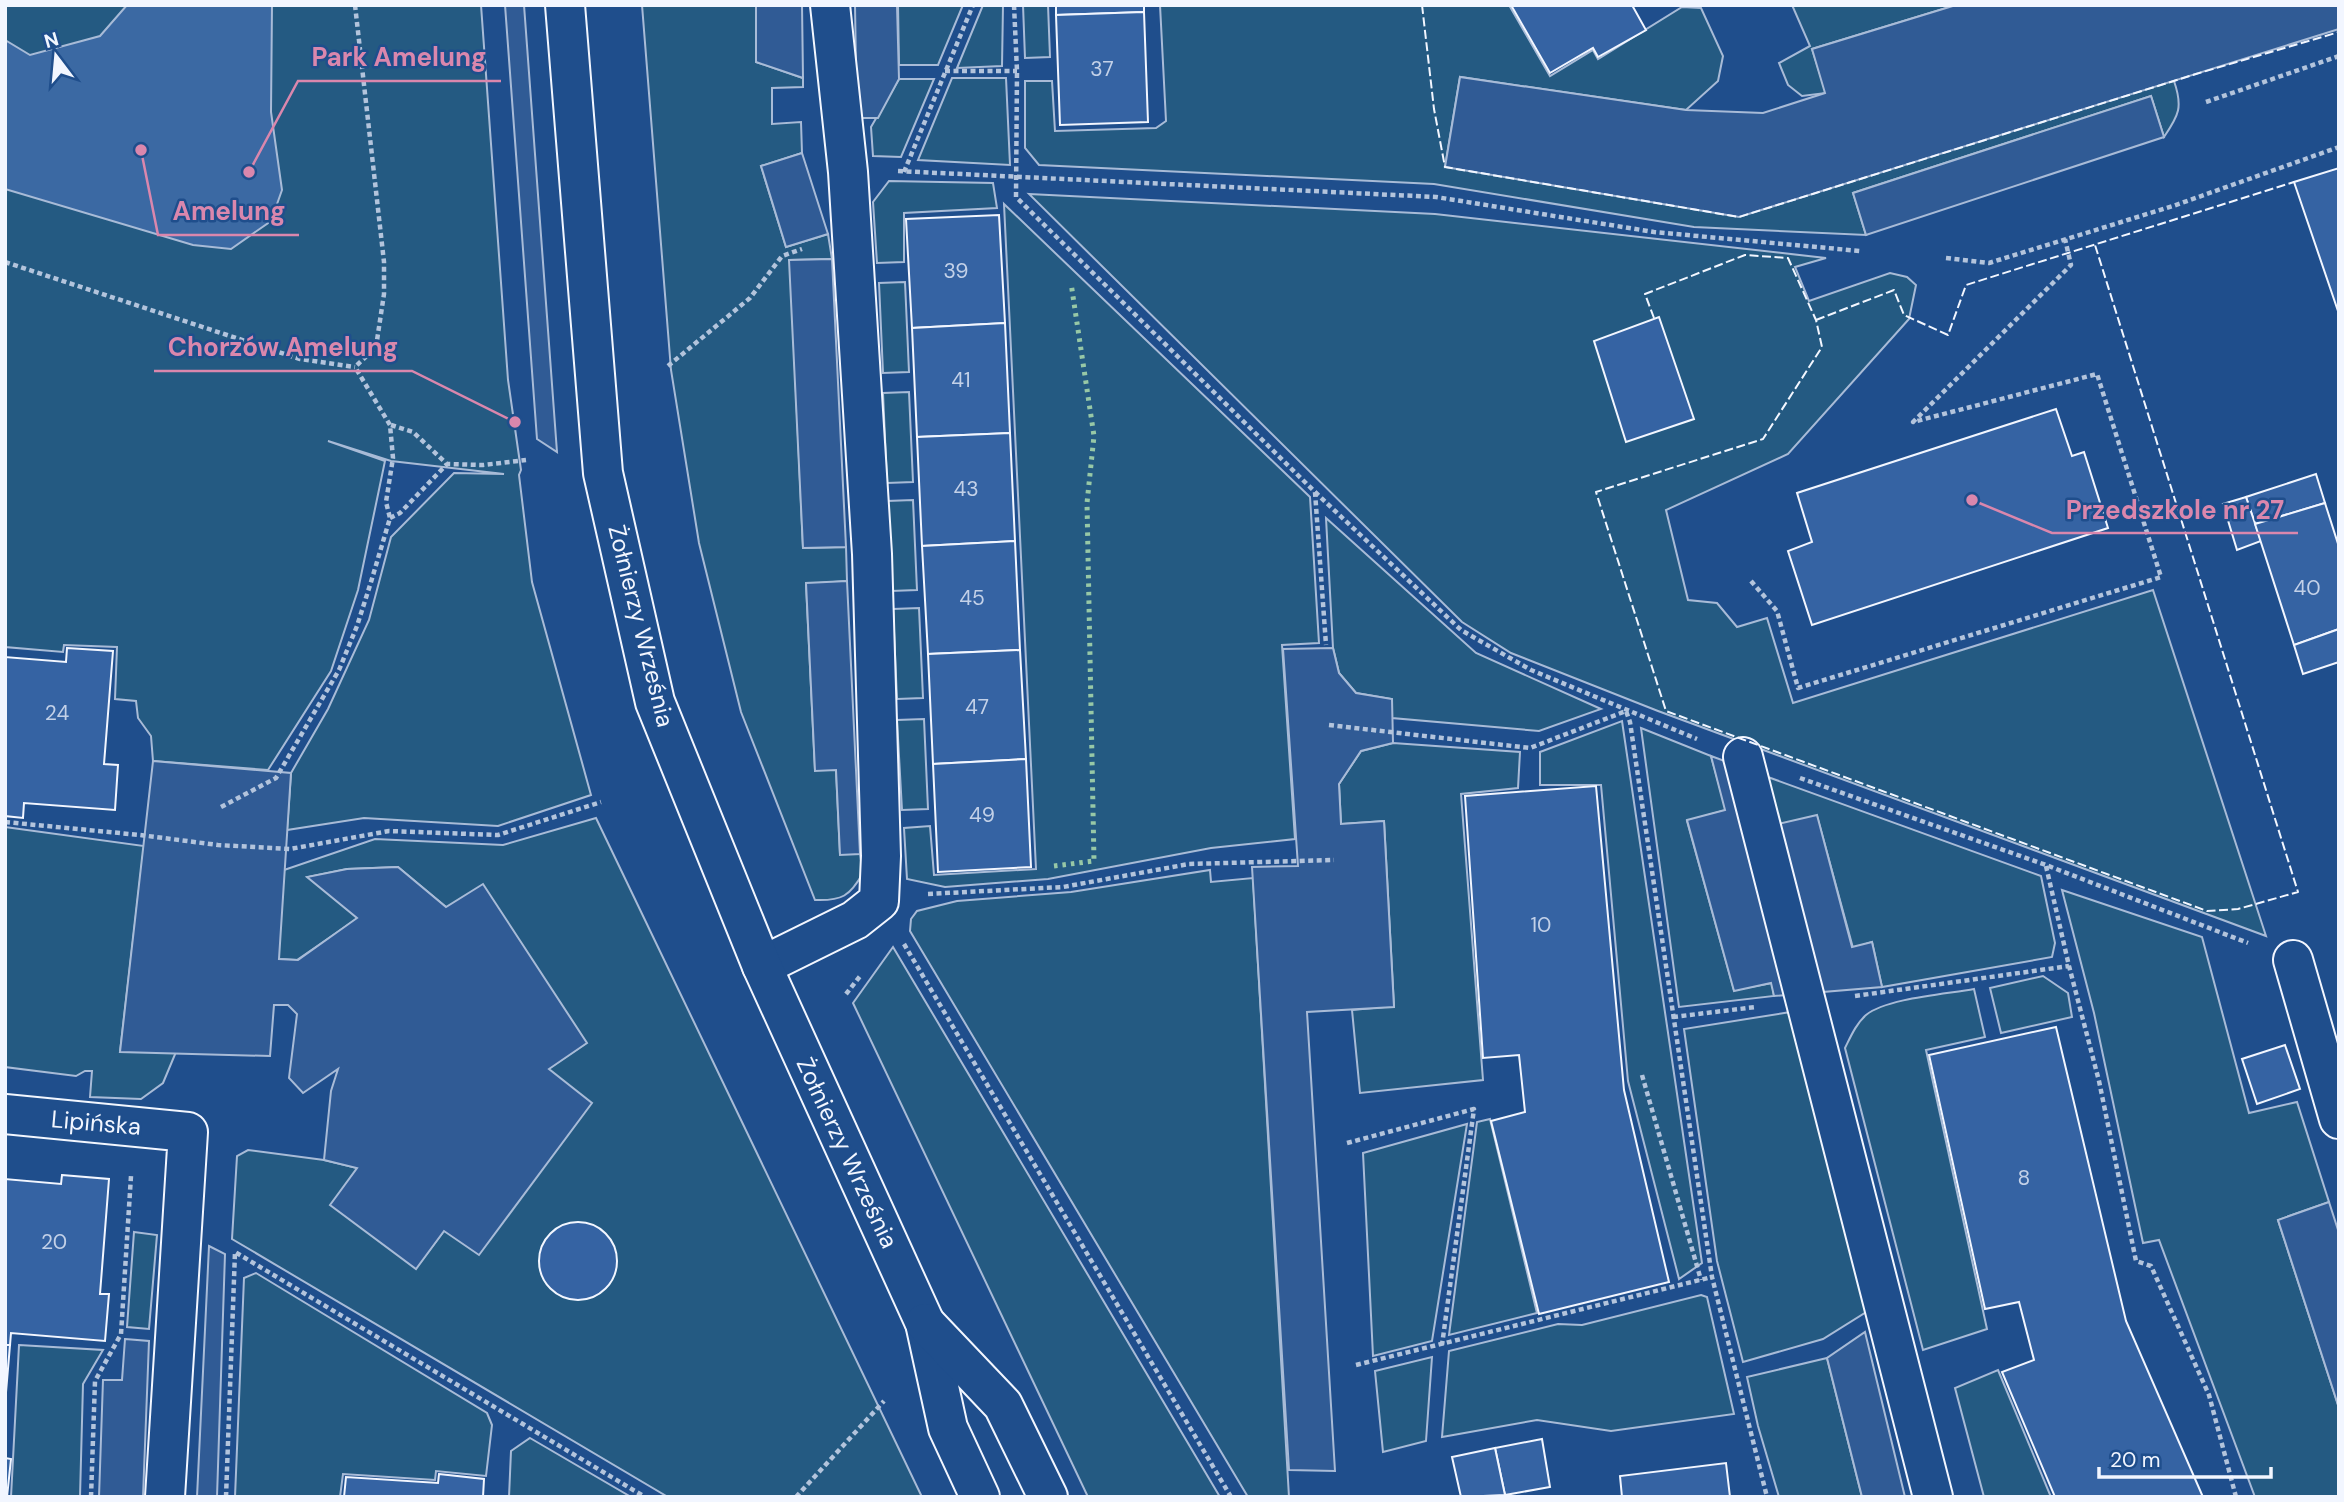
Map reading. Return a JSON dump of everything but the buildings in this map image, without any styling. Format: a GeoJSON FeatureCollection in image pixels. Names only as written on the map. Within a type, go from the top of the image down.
{"type":"FeatureCollection","features":[{"type":"Feature","properties":{"kind":"main road","name":"Żołnierzy Września"},"geometry":{"type":"LineString","coordinates":[[565,5],[603,473],[655,702],[762,966],[925,1323],[948,1428],[980,1497]]}},
{"type":"Feature","properties":{"kind":"main road"},"geometry":{"type":"LineString","coordinates":[[762,966],[855,920],[879,901],[881,856],[872,554],[848,172],[830,5]]}},
{"type":"Feature","properties":{"kind":"main road"},"geometry":{"type":"LineString","coordinates":[[1743,757],[1933,1497]]}},
{"type":"Feature","properties":{"kind":"main road"},"geometry":{"type":"LineString","coordinates":[[2293,960],[2339,1119]]}},
{"type":"Feature","properties":{"kind":"main road","name":"Lipińska"},"geometry":{"type":"LineString","coordinates":[[5,1114],[188,1132],[165,1497]]}},
{"type":"Feature","properties":{"kind":"main road","name":"Żołnierzy Września"},"geometry":{"type":"LineString","coordinates":[[925,1323],[1003,1405],[1048,1497]]}},
{"type":"Feature","properties":{"kind":"path"},"geometry":{"type":"LineString","coordinates":[[355,5],[384,262],[384,294],[376,347],[355,367]]}},
{"type":"Feature","properties":{"kind":"path"},"geometry":{"type":"LineString","coordinates":[[904,172],[973,5]]}},
{"type":"Feature","properties":{"kind":"path"},"geometry":{"type":"LineString","coordinates":[[1014,5],[1017,71],[1016,197],[1315,492],[1461,630],[1531,670],[1626,711],[1743,757],[2046,866],[2293,960]]}},
{"type":"Feature","properties":{"kind":"path"},"geometry":{"type":"LineString","coordinates":[[2206,102],[2339,56]]}},
{"type":"Feature","properties":{"kind":"path"},"geometry":{"type":"LineString","coordinates":[[945,71],[1017,71]]}},
{"type":"Feature","properties":{"kind":"path"},"geometry":{"type":"LineString","coordinates":[[1946,258],[1989,263],[2173,206],[2339,147]]}},
{"type":"Feature","properties":{"kind":"path"},"geometry":{"type":"LineString","coordinates":[[848,172],[863,170],[1436,197],[1654,232],[1860,251]]}},
{"type":"Feature","properties":{"kind":"path"},"geometry":{"type":"LineString","coordinates":[[667,366],[750,298],[782,256],[852,234]]}},
{"type":"Feature","properties":{"kind":"path"},"geometry":{"type":"LineString","coordinates":[[1751,581],[1777,611],[1798,688],[2161,577],[2097,374],[1913,422],[2071,265],[2065,239]]}},
{"type":"Feature","properties":{"kind":"path"},"geometry":{"type":"LineString","coordinates":[[5,262],[300,359],[355,367]]}},
{"type":"Feature","properties":{"kind":"path"},"geometry":{"type":"LineString","coordinates":[[221,807],[276,778],[306,727],[339,670],[357,626],[390,518],[386,502],[393,458],[390,425],[355,367]]}},
{"type":"Feature","properties":{"kind":"path"},"geometry":{"type":"LineString","coordinates":[[390,425],[413,432],[447,464],[484,465],[526,460]]}},
{"type":"Feature","properties":{"kind":"path"},"geometry":{"type":"LineString","coordinates":[[390,518],[400,513],[447,464]]}},
{"type":"Feature","properties":{"kind":"path"},"geometry":{"type":"LineString","coordinates":[[1315,492],[1326,645]]}},
{"type":"Feature","properties":{"kind":"path"},"geometry":{"type":"LineString","coordinates":[[1329,726],[1530,748],[1626,711]]}},
{"type":"Feature","properties":{"kind":"path"},"geometry":{"type":"LineString","coordinates":[[1626,711],[1630,722],[1712,1277],[1767,1497]]}},
{"type":"Feature","properties":{"kind":"path"},"geometry":{"type":"LineString","coordinates":[[5,822],[218,845],[290,849],[389,831],[498,835],[601,802]]}},
{"type":"Feature","properties":{"kind":"path"},"geometry":{"type":"LineString","coordinates":[[916,894],[1063,887],[1189,864],[1334,860]]}},
{"type":"Feature","properties":{"kind":"path"},"geometry":{"type":"LineString","coordinates":[[2046,866],[2099,1081],[2136,1261],[2151,1266],[2209,1395],[2236,1497]]}},
{"type":"Feature","properties":{"kind":"path"},"geometry":{"type":"LineString","coordinates":[[879,901],[1231,1497]]}},
{"type":"Feature","properties":{"kind":"path"},"geometry":{"type":"LineString","coordinates":[[1673,1017],[1898,991],[2069,966]]}},
{"type":"Feature","properties":{"kind":"path"},"geometry":{"type":"LineString","coordinates":[[1642,1074],[1701,1280]]}},
{"type":"Feature","properties":{"kind":"path"},"geometry":{"type":"LineString","coordinates":[[1347,1143],[1474,1109],[1442,1345]]}},
{"type":"Feature","properties":{"kind":"path"},"geometry":{"type":"LineString","coordinates":[[90,1497],[95,1381],[121,1334],[131,1173]]}},
{"type":"Feature","properties":{"kind":"path"},"geometry":{"type":"LineString","coordinates":[[226,1497],[235,1252],[645,1497]]}},
{"type":"Feature","properties":{"kind":"path"},"geometry":{"type":"LineString","coordinates":[[1356,1365],[1712,1277]]}},
{"type":"Feature","properties":{"kind":"path"},"geometry":{"type":"LineString","coordinates":[[796,1497],[884,1401]]}},
{"type":"Feature","properties":{"kind":"shaded area"},"geometry":{"type":"Polygon","coordinates":[[[5,5],[481,5],[508,380],[521,470],[519,475],[532,582],[591,795],[498,826],[364,818],[287,830],[291,773],[328,709],[369,620],[391,537],[454,473],[504,474],[391,461],[328,441],[385,461],[358,590],[331,671],[268,770],[153,761],[151,736],[138,718],[136,701],[115,699],[117,647],[64,645],[63,652],[5,647],[5,5]]]}},
{"type":"Feature","properties":{"kind":"shaded area"},"geometry":{"type":"Polygon","coordinates":[[[127,5],[272,5],[271,112],[282,190],[271,221],[231,249],[193,245],[5,189],[5,40],[30,55],[100,36],[127,5]]]}},
{"type":"Feature","properties":{"kind":"shaded area"},"geometry":{"type":"Polygon","coordinates":[[[505,5],[524,5],[557,452],[537,439],[505,5]]]}},
{"type":"Feature","properties":{"kind":"shaded area"},"geometry":{"type":"Polygon","coordinates":[[[642,5],[756,5],[756,62],[803,78],[803,87],[772,88],[772,124],[801,122],[802,153],[761,166],[786,247],[828,234],[832,259],[790,260],[803,548],[846,547],[847,581],[806,584],[815,770],[836,770],[840,854],[860,854],[863,873],[854,887],[839,898],[815,900],[741,712],[699,543],[671,370],[642,5]]]}},
{"type":"Feature","properties":{"kind":"shaded area"},"geometry":{"type":"Polygon","coordinates":[[[756,5],[802,5],[803,78],[756,62],[756,5]]]}},
{"type":"Feature","properties":{"kind":"shaded area"},"geometry":{"type":"Polygon","coordinates":[[[855,5],[897,5],[899,79],[878,118],[860,118],[855,5]]]}},
{"type":"Feature","properties":{"kind":"shaded area"},"geometry":{"type":"Polygon","coordinates":[[[898,5],[963,5],[938,65],[899,65],[898,5]]]}},
{"type":"Feature","properties":{"kind":"shaded area"},"geometry":{"type":"Polygon","coordinates":[[[983,5],[1003,5],[1002,66],[957,68],[983,5]]]}},
{"type":"Feature","properties":{"kind":"shaded area"},"geometry":{"type":"Polygon","coordinates":[[[1023,5],[1048,5],[1050,57],[1025,58],[1023,5]]]}},
{"type":"Feature","properties":{"kind":"shaded area"},"geometry":{"type":"Polygon","coordinates":[[[1160,5],[1509,5],[1550,76],[1593,50],[1598,59],[1682,7],[1701,8],[1723,56],[1718,81],[1686,110],[1460,77],[1445,167],[2174,81],[2179,104],[2173,123],[2164,137],[2151,96],[1853,193],[1866,235],[1694,227],[1434,184],[1039,165],[1025,148],[1025,81],[1052,81],[1055,131],[1156,128],[1166,121],[1160,5]]]}},
{"type":"Feature","properties":{"kind":"shaded area"},"geometry":{"type":"Polygon","coordinates":[[[1792,5],[1956,5],[1812,49],[1826,93],[1802,96],[1788,85],[1779,63],[1810,46],[1792,5]]]}},
{"type":"Feature","properties":{"kind":"shaded area"},"geometry":{"type":"Polygon","coordinates":[[[1956,5],[2339,5],[2339,29],[1739,217],[1445,167],[1460,77],[1686,110],[1763,113],[1825,93],[1812,49],[1956,5]]]}},
{"type":"Feature","properties":{"kind":"shaded area"},"geometry":{"type":"Polygon","coordinates":[[[952,78],[1006,78],[1010,165],[918,160],[952,78]]]}},
{"type":"Feature","properties":{"kind":"shaded area"},"geometry":{"type":"Polygon","coordinates":[[[899,79],[934,79],[901,157],[873,156],[871,127],[899,79]]]}},
{"type":"Feature","properties":{"kind":"shaded area"},"geometry":{"type":"Polygon","coordinates":[[[2151,96],[2164,137],[1866,235],[1853,193],[2151,96]]]}},
{"type":"Feature","properties":{"kind":"shaded area"},"geometry":{"type":"Polygon","coordinates":[[[802,153],[828,234],[786,247],[761,166],[802,153]]]}},
{"type":"Feature","properties":{"kind":"shaded area"},"geometry":{"type":"Polygon","coordinates":[[[889,181],[993,183],[997,208],[904,213],[904,262],[877,263],[873,202],[889,181]]]}},
{"type":"Feature","properties":{"kind":"shaded area"},"geometry":{"type":"Polygon","coordinates":[[[1029,194],[1435,214],[1826,258],[1795,267],[1809,301],[1890,273],[1907,277],[1916,285],[1909,319],[1788,454],[1666,510],[1688,600],[1717,603],[1737,627],[1767,618],[1793,703],[2153,590],[2266,936],[1658,711],[1511,653],[1462,622],[1029,194]]]}},
{"type":"Feature","properties":{"kind":"shaded area"},"geometry":{"type":"Polygon","coordinates":[[[1004,204],[1310,497],[1319,643],[1282,645],[1295,839],[1211,848],[1048,879],[945,887],[907,879],[904,828],[930,826],[934,875],[1036,869],[1004,204]]]}},
{"type":"Feature","properties":{"kind":"shaded area"},"geometry":{"type":"Polygon","coordinates":[[[832,259],[846,547],[803,548],[789,260],[832,259]]]}},
{"type":"Feature","properties":{"kind":"shaded area"},"geometry":{"type":"Polygon","coordinates":[[[905,282],[909,372],[883,373],[879,283],[905,282]]]}},
{"type":"Feature","properties":{"kind":"shaded area"},"geometry":{"type":"Polygon","coordinates":[[[909,392],[913,482],[887,483],[883,393],[909,392]]]}},
{"type":"Feature","properties":{"kind":"shaded area"},"geometry":{"type":"Polygon","coordinates":[[[913,500],[917,590],[891,591],[887,501],[913,500]]]}},
{"type":"Feature","properties":{"kind":"shaded area"},"geometry":{"type":"Polygon","coordinates":[[[1326,518],[1476,653],[1601,709],[1539,731],[1392,718],[1392,699],[1356,693],[1339,673],[1333,648],[1326,518]]]}},
{"type":"Feature","properties":{"kind":"shaded area"},"geometry":{"type":"Polygon","coordinates":[[[847,581],[860,854],[840,855],[836,770],[815,771],[806,583],[847,581]]]}},
{"type":"Feature","properties":{"kind":"shaded area"},"geometry":{"type":"Polygon","coordinates":[[[919,608],[923,698],[897,699],[893,609],[919,608]]]}},
{"type":"Feature","properties":{"kind":"shaded area"},"geometry":{"type":"Polygon","coordinates":[[[1333,648],[1339,673],[1356,693],[1392,699],[1393,743],[1361,751],[1339,784],[1341,824],[1384,821],[1394,1007],[1307,1012],[1335,1471],[1289,1470],[1252,867],[1298,866],[1283,649],[1333,648]]]}},
{"type":"Feature","properties":{"kind":"shaded area"},"geometry":{"type":"Polygon","coordinates":[[[924,719],[928,809],[902,810],[897,720],[924,719]]]}},
{"type":"Feature","properties":{"kind":"shaded area"},"geometry":{"type":"Polygon","coordinates":[[[1622,721],[1702,1263],[1679,1279],[1628,1081],[1601,785],[1540,785],[1540,752],[1622,721]]]}},
{"type":"Feature","properties":{"kind":"shaded area"},"geometry":{"type":"Polygon","coordinates":[[[1641,728],[1711,756],[1726,810],[1687,821],[1734,990],[1772,983],[1774,996],[1679,1007],[1641,728]]]}},
{"type":"Feature","properties":{"kind":"shaded area"},"geometry":{"type":"Polygon","coordinates":[[[1393,743],[1520,752],[1518,788],[1461,794],[1483,1080],[1360,1093],[1352,1010],[1394,1006],[1384,821],[1341,824],[1339,784],[1361,751],[1393,743]]]}},
{"type":"Feature","properties":{"kind":"shaded area"},"geometry":{"type":"Polygon","coordinates":[[[1711,756],[1765,776],[1778,824],[1817,815],[1852,947],[1872,942],[1882,987],[1774,996],[1771,983],[1734,991],[1687,820],[1725,810],[1711,756]]]}},
{"type":"Feature","properties":{"kind":"shaded area"},"geometry":{"type":"Polygon","coordinates":[[[153,761],[291,773],[279,959],[298,960],[357,918],[307,877],[347,869],[398,867],[446,907],[483,884],[587,1043],[549,1069],[592,1103],[479,1255],[444,1231],[416,1269],[330,1205],[357,1168],[324,1160],[331,1091],[338,1069],[303,1093],[289,1078],[297,1014],[288,1005],[274,1005],[270,1056],[120,1052],[153,761]]]}},
{"type":"Feature","properties":{"kind":"shaded area"},"geometry":{"type":"Polygon","coordinates":[[[1765,776],[2041,876],[2055,943],[2052,957],[1882,987],[1872,942],[1853,948],[1817,816],[1778,825],[1765,776]]]}},
{"type":"Feature","properties":{"kind":"shaded area"},"geometry":{"type":"Polygon","coordinates":[[[596,818],[922,1497],[668,1497],[232,1239],[237,1156],[248,1150],[324,1160],[357,1168],[416,1268],[444,1231],[548,1069],[586,1043],[446,907],[398,867],[347,869],[308,877],[358,918],[297,960],[278,959],[284,870],[375,839],[503,845],[596,818]]]}},
{"type":"Feature","properties":{"kind":"shaded area"},"geometry":{"type":"Polygon","coordinates":[[[5,827],[144,846],[120,1052],[176,1052],[163,1083],[141,1099],[90,1097],[92,1071],[76,1076],[5,1067],[5,827]]]}},
{"type":"Feature","properties":{"kind":"shaded area"},"geometry":{"type":"Polygon","coordinates":[[[1210,870],[1211,882],[1253,878],[1289,1497],[1248,1497],[910,931],[911,919],[917,911],[957,901],[1071,892],[1210,870]]]}},
{"type":"Feature","properties":{"kind":"shaded area"},"geometry":{"type":"Polygon","coordinates":[[[2062,890],[2202,937],[2249,1113],[2297,1102],[2329,1202],[2278,1220],[2339,1408],[2339,1497],[2255,1497],[2159,1240],[2143,1243],[2094,1013],[2062,890]]]}},
{"type":"Feature","properties":{"kind":"shaded area"},"geometry":{"type":"Polygon","coordinates":[[[893,947],[1220,1497],[1088,1497],[853,1003],[893,947]]]}},
{"type":"Feature","properties":{"kind":"shaded area"},"geometry":{"type":"Polygon","coordinates":[[[2043,976],[2068,993],[2072,1017],[2001,1033],[1990,988],[2043,976]]]}},
{"type":"Feature","properties":{"kind":"shaded area"},"geometry":{"type":"Polygon","coordinates":[[[1974,989],[1985,1037],[1926,1050],[1987,1329],[1923,1350],[1845,1048],[1859,1022],[1876,1009],[1902,1001],[1974,989]]]}},
{"type":"Feature","properties":{"kind":"shaded area"},"geometry":{"type":"Polygon","coordinates":[[[1797,1011],[1871,1309],[1823,1339],[1743,1362],[1717,1261],[1684,1029],[1797,1011]]]}},
{"type":"Feature","properties":{"kind":"shaded area"},"geometry":{"type":"Polygon","coordinates":[[[1490,1119],[1537,1313],[1449,1335],[1477,1122],[1490,1119]]]}},
{"type":"Feature","properties":{"kind":"shaded area"},"geometry":{"type":"Polygon","coordinates":[[[1467,1124],[1432,1341],[1373,1356],[1363,1153],[1467,1124]]]}},
{"type":"Feature","properties":{"kind":"shaded area"},"geometry":{"type":"Polygon","coordinates":[[[2329,1202],[2339,1233],[2339,1408],[2278,1220],[2329,1202]]]}},
{"type":"Feature","properties":{"kind":"shaded area"},"geometry":{"type":"Polygon","coordinates":[[[134,1232],[157,1235],[149,1329],[127,1327],[134,1232]]]}},
{"type":"Feature","properties":{"kind":"shaded area"},"geometry":{"type":"Polygon","coordinates":[[[209,1246],[225,1254],[217,1497],[197,1497],[209,1246]]]}},
{"type":"Feature","properties":{"kind":"shaded area"},"geometry":{"type":"Polygon","coordinates":[[[256,1273],[487,1413],[492,1425],[486,1476],[436,1471],[435,1480],[343,1474],[340,1497],[235,1497],[244,1278],[256,1273]]]}},
{"type":"Feature","properties":{"kind":"shaded area"},"geometry":{"type":"Polygon","coordinates":[[[1701,1295],[1707,1297],[1734,1414],[1611,1431],[1537,1420],[1442,1437],[1449,1351],[1558,1324],[1582,1325],[1701,1295]]]}},
{"type":"Feature","properties":{"kind":"shaded area"},"geometry":{"type":"Polygon","coordinates":[[[1865,1332],[1905,1497],[1862,1497],[1827,1358],[1865,1332]]]}},
{"type":"Feature","properties":{"kind":"shaded area"},"geometry":{"type":"Polygon","coordinates":[[[125,1339],[149,1341],[143,1497],[99,1497],[103,1380],[122,1380],[125,1339]]]}},
{"type":"Feature","properties":{"kind":"shaded area"},"geometry":{"type":"Polygon","coordinates":[[[19,1345],[103,1350],[83,1384],[80,1497],[11,1497],[19,1345]]]}},
{"type":"Feature","properties":{"kind":"shaded area"},"geometry":{"type":"Polygon","coordinates":[[[1432,1357],[1426,1441],[1383,1452],[1375,1371],[1432,1357]]]}},
{"type":"Feature","properties":{"kind":"shaded area"},"geometry":{"type":"Polygon","coordinates":[[[1827,1358],[1862,1497],[1779,1497],[1747,1377],[1827,1358]]]}},
{"type":"Feature","properties":{"kind":"shaded area"},"geometry":{"type":"Polygon","coordinates":[[[1998,1370],[2051,1497],[1984,1497],[1955,1388],[1998,1370]]]}},
{"type":"Feature","properties":{"kind":"shaded area"},"geometry":{"type":"Polygon","coordinates":[[[530,1438],[631,1497],[509,1497],[511,1451],[530,1438]]]}},
{"type":"Feature","properties":{"kind":"hedge"},"geometry":{"type":"LineString","coordinates":[[1054,866],[1094,861],[1087,503],[1094,436],[1071,283]]}},
{"type":"Feature","properties":{"kind":"fence"},"geometry":{"type":"LineString","coordinates":[[1422,5],[1434,109],[1445,167],[1739,217],[2339,32]]}},
{"type":"Feature","properties":{"kind":"fence"},"geometry":{"type":"LineString","coordinates":[[1816,320],[1894,290],[1904,315],[1948,335],[1966,285],[2294,182]]}},
{"type":"Feature","properties":{"kind":"fence"},"geometry":{"type":"LineString","coordinates":[[1654,318],[1645,294],[1745,255],[1788,258],[1816,320],[1822,347],[1763,439],[1596,492],[1666,711],[2207,911],[2238,909],[2298,892],[2095,245]]}},
{"type":"Feature","properties":{"kind":"place","name":"Amelung"},"geometry":{"type":"Point","coordinates":[141,150]}},
{"type":"Feature","properties":{"kind":"place","name":"Park Amelung"},"geometry":{"type":"Point","coordinates":[249,172]}},
{"type":"Feature","properties":{"kind":"place","name":"Chorzów Amelung"},"geometry":{"type":"Point","coordinates":[515,422]}},
{"type":"Feature","properties":{"kind":"place","name":"Przedszkole nr 27"},"geometry":{"type":"Point","coordinates":[1972,500]}}]}
